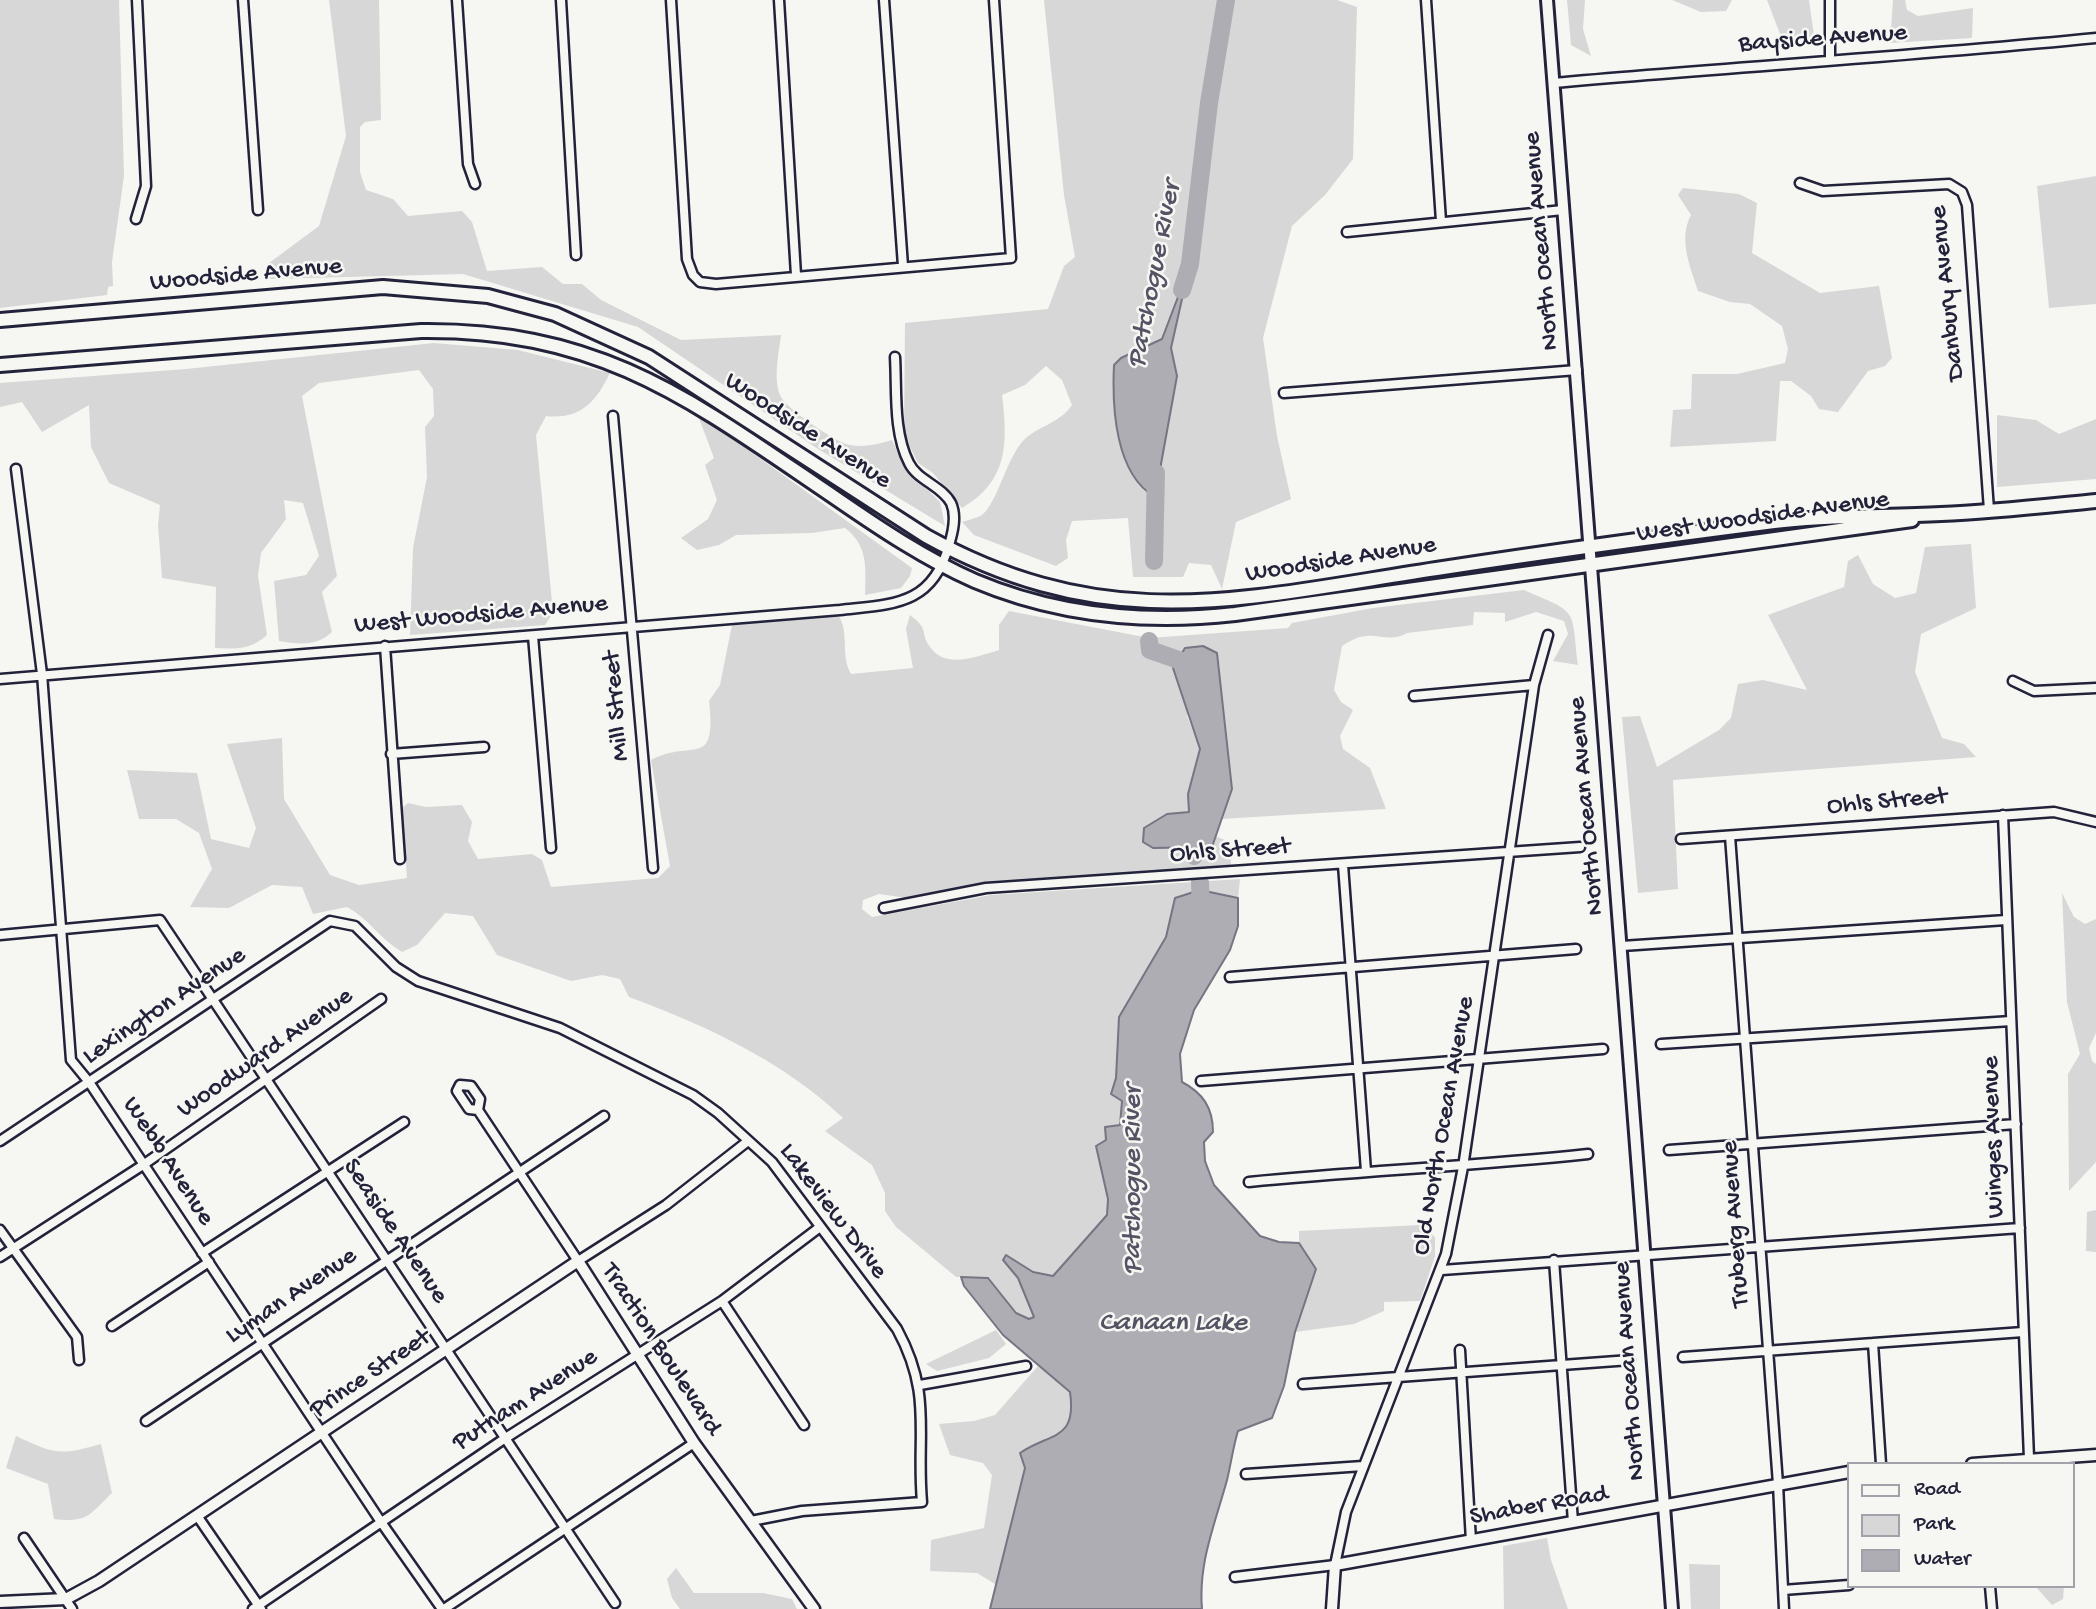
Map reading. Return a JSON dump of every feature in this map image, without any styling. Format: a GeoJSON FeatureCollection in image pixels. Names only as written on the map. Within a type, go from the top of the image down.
{"type":"FeatureCollection","features":[{"type":"Feature","properties":{"kind":"main road","name":"North Ocean Avenue"},"geometry":{"type":"LineString","coordinates":[[1547,0],[1672,1609]]}},
{"type":"Feature","properties":{"kind":"main road","name":"Woodside Avenue"},"geometry":{"type":"LineString","coordinates":[[0,320],[383,287],[453,291],[523,304],[587,327],[649,357],[985,585],[1044,604],[1113,616],[1164,619],[1235,614],[1592,565]]}},
{"type":"Feature","properties":{"kind":"main road","name":"Woodside Avenue"},"geometry":{"type":"LineString","coordinates":[[0,365],[421,331],[455,330],[523,337],[619,365],[682,396],[871,522],[945,557],[1050,587],[1118,600],[1168,604],[1262,597],[1590,546]]}},
{"type":"Feature","properties":{"kind":"main road","name":"West Woodside Avenue"},"geometry":{"type":"LineString","coordinates":[[1590,546],[1863,514],[1941,514],[2096,501]]}},
{"type":"Feature","properties":{"kind":"main road","name":"West Woodside Avenue"},"geometry":{"type":"LineString","coordinates":[[1592,565],[1865,528],[1941,514]]}},
{"type":"Feature","properties":{"kind":"street"},"geometry":{"type":"LineString","coordinates":[[136,219],[146,186],[137,0]]}},
{"type":"Feature","properties":{"kind":"street"},"geometry":{"type":"LineString","coordinates":[[243,0],[258,210]]}},
{"type":"Feature","properties":{"kind":"street"},"geometry":{"type":"LineString","coordinates":[[457,0],[468,164],[475,184]]}},
{"type":"Feature","properties":{"kind":"street"},"geometry":{"type":"LineString","coordinates":[[561,0],[576,255]]}},
{"type":"Feature","properties":{"kind":"street"},"geometry":{"type":"LineString","coordinates":[[671,0],[687,259],[693,275],[700,282],[716,284],[1010,258],[995,0]]}},
{"type":"Feature","properties":{"kind":"street"},"geometry":{"type":"LineString","coordinates":[[779,0],[796,275]]}},
{"type":"Feature","properties":{"kind":"street"},"geometry":{"type":"LineString","coordinates":[[884,0],[903,266]]}},
{"type":"Feature","properties":{"kind":"street"},"geometry":{"type":"LineString","coordinates":[[1426,0],[1441,221]]}},
{"type":"Feature","properties":{"kind":"street"},"geometry":{"type":"LineString","coordinates":[[1830,0],[1830,58]]}},
{"type":"Feature","properties":{"kind":"street","name":"Bayside Avenue"},"geometry":{"type":"LineString","coordinates":[[1553,83],[1830,58],[1905,57],[2096,38]]}},
{"type":"Feature","properties":{"kind":"street","name":"Danbury Avenue"},"geometry":{"type":"LineString","coordinates":[[1800,183],[1823,191],[1949,184],[1962,192],[1967,205],[1989,510]]}},
{"type":"Feature","properties":{"kind":"street"},"geometry":{"type":"LineString","coordinates":[[1347,232],[1563,210]]}},
{"type":"Feature","properties":{"kind":"street"},"geometry":{"type":"LineString","coordinates":[[895,357],[899,430],[909,464],[952,505],[954,519],[945,557]]}},
{"type":"Feature","properties":{"kind":"street"},"geometry":{"type":"LineString","coordinates":[[1284,393],[1577,370]]}},
{"type":"Feature","properties":{"kind":"street","name":"Mill Street"},"geometry":{"type":"LineString","coordinates":[[613,416],[653,868]]}},
{"type":"Feature","properties":{"kind":"street","name":"Webb Avenue"},"geometry":{"type":"LineString","coordinates":[[16,469],[42,674],[71,1060],[89,1082],[381,1522],[443,1609]]}},
{"type":"Feature","properties":{"kind":"street","name":"West Woodside Avenue"},"geometry":{"type":"LineString","coordinates":[[0,679],[898,604],[921,592],[945,557]]}},
{"type":"Feature","properties":{"kind":"street","name":"Old North Ocean Avenue"},"geometry":{"type":"LineString","coordinates":[[1332,1609],[1335,1565],[1346,1512],[1442,1270],[1463,1167],[1534,685],[1548,635]]}},
{"type":"Feature","properties":{"kind":"street"},"geometry":{"type":"LineString","coordinates":[[533,636],[551,848]]}},
{"type":"Feature","properties":{"kind":"street"},"geometry":{"type":"LineString","coordinates":[[386,646],[400,859]]}},
{"type":"Feature","properties":{"kind":"street"},"geometry":{"type":"LineString","coordinates":[[2013,681],[2034,691],[2096,688]]}},
{"type":"Feature","properties":{"kind":"street"},"geometry":{"type":"LineString","coordinates":[[1414,696],[1534,685]]}},
{"type":"Feature","properties":{"kind":"street"},"geometry":{"type":"LineString","coordinates":[[391,754],[484,747]]}},
{"type":"Feature","properties":{"kind":"street","name":"Ohls Street"},"geometry":{"type":"LineString","coordinates":[[1681,839],[2063,812],[2096,822]]}},
{"type":"Feature","properties":{"kind":"street","name":"Winges Avenue"},"geometry":{"type":"LineString","coordinates":[[2003,815],[2029,1458]]}},
{"type":"Feature","properties":{"kind":"street","name":"Truberg Avenue"},"geometry":{"type":"LineString","coordinates":[[1730,836],[1778,1484],[1784,1609]]}},
{"type":"Feature","properties":{"kind":"street","name":"Ohls Street"},"geometry":{"type":"LineString","coordinates":[[884,908],[986,888],[1580,847]]}},
{"type":"Feature","properties":{"kind":"street"},"geometry":{"type":"LineString","coordinates":[[1343,865],[1366,1171]]}},
{"type":"Feature","properties":{"kind":"street","name":"Seaside Avenue"},"geometry":{"type":"LineString","coordinates":[[61,929],[160,920],[615,1603]]}},
{"type":"Feature","properties":{"kind":"street"},"geometry":{"type":"LineString","coordinates":[[1622,946],[2006,920]]}},
{"type":"Feature","properties":{"kind":"street","name":"Lexington Avenue"},"geometry":{"type":"LineString","coordinates":[[0,1141],[214,1001],[330,921],[355,926],[383,951]]}},
{"type":"Feature","properties":{"kind":"street"},"geometry":{"type":"LineString","coordinates":[[0,935],[61,929]]}},
{"type":"Feature","properties":{"kind":"street"},"geometry":{"type":"LineString","coordinates":[[1230,977],[1576,949]]}},
{"type":"Feature","properties":{"kind":"street","name":"Lakeview Drive"},"geometry":{"type":"LineString","coordinates":[[383,951],[396,967],[418,981],[560,1028],[692,1095],[772,1162],[897,1329],[909,1350],[920,1385],[922,1502],[802,1511],[751,1521]]}},
{"type":"Feature","properties":{"kind":"street","name":"Woodward Avenue"},"geometry":{"type":"LineString","coordinates":[[0,1257],[143,1165],[381,999]]}},
{"type":"Feature","properties":{"kind":"street"},"geometry":{"type":"LineString","coordinates":[[1661,1044],[2011,1021]]}},
{"type":"Feature","properties":{"kind":"street"},"geometry":{"type":"LineString","coordinates":[[1201,1081],[1603,1049]]}},
{"type":"Feature","properties":{"kind":"street","name":"Traction Boulevard"},"geometry":{"type":"LineString","coordinates":[[478,1110],[639,1353],[694,1443],[814,1609]]}},
{"type":"Feature","properties":{"kind":"street","name":"Lyman Avenue"},"geometry":{"type":"LineString","coordinates":[[146,1421],[604,1116]]}},
{"type":"Feature","properties":{"kind":"street"},"geometry":{"type":"LineString","coordinates":[[202,1253],[404,1122]]}},
{"type":"Feature","properties":{"kind":"street"},"geometry":{"type":"LineString","coordinates":[[1669,1150],[2016,1124]]}},
{"type":"Feature","properties":{"kind":"street","name":"Prince Street"},"geometry":{"type":"LineString","coordinates":[[0,1602],[69,1604],[578,1261],[666,1205],[748,1141]]}},
{"type":"Feature","properties":{"kind":"street"},"geometry":{"type":"LineString","coordinates":[[1249,1182],[1366,1171],[1463,1167],[1588,1154]]}},
{"type":"Feature","properties":{"kind":"street","name":"Putnam Avenue"},"geometry":{"type":"LineString","coordinates":[[257,1608],[505,1439],[722,1301],[820,1227]]}},
{"type":"Feature","properties":{"kind":"street"},"geometry":{"type":"LineString","coordinates":[[1442,1270],[1645,1253],[2020,1228]]}},
{"type":"Feature","properties":{"kind":"street"},"geometry":{"type":"LineString","coordinates":[[0,1230],[15,1247],[76,1337],[79,1360]]}},
{"type":"Feature","properties":{"kind":"street"},"geometry":{"type":"LineString","coordinates":[[1553,1260],[1573,1522]]}},
{"type":"Feature","properties":{"kind":"street"},"geometry":{"type":"LineString","coordinates":[[112,1326],[209,1262]]}},
{"type":"Feature","properties":{"kind":"street"},"geometry":{"type":"LineString","coordinates":[[722,1301],[804,1426]]}},
{"type":"Feature","properties":{"kind":"street"},"geometry":{"type":"LineString","coordinates":[[1683,1357],[2023,1332]]}},
{"type":"Feature","properties":{"kind":"street"},"geometry":{"type":"LineString","coordinates":[[1873,1343],[1881,1462]]}},
{"type":"Feature","properties":{"kind":"street"},"geometry":{"type":"LineString","coordinates":[[1460,1350],[1471,1541]]}},
{"type":"Feature","properties":{"kind":"street"},"geometry":{"type":"LineString","coordinates":[[1303,1384],[1461,1375],[1630,1360]]}},
{"type":"Feature","properties":{"kind":"street"},"geometry":{"type":"LineString","coordinates":[[920,1385],[1026,1366]]}},
{"type":"Feature","properties":{"kind":"street"},"geometry":{"type":"LineString","coordinates":[[443,1609],[694,1443]]}},
{"type":"Feature","properties":{"kind":"street"},"geometry":{"type":"LineString","coordinates":[[1991,1462],[2096,1455]]}},
{"type":"Feature","properties":{"kind":"street"},"geometry":{"type":"LineString","coordinates":[[1245,1474],[1363,1466]]}},
{"type":"Feature","properties":{"kind":"street","name":"Shaber Road"},"geometry":{"type":"LineString","coordinates":[[1235,1577],[1335,1565],[1848,1472]]}},
{"type":"Feature","properties":{"kind":"street"},"geometry":{"type":"LineString","coordinates":[[198,1517],[257,1608]]}},
{"type":"Feature","properties":{"kind":"street"},"geometry":{"type":"LineString","coordinates":[[24,1538],[69,1604]]}},
{"type":"Feature","properties":{"kind":"street"},"geometry":{"type":"LineString","coordinates":[[1783,1590],[1848,1585]]}},
{"type":"Feature","properties":{"kind":"street"},"geometry":{"type":"LineString","coordinates":[[1990,1588],[1992,1609]]}},
{"type":"Feature","properties":{"kind":"green space"},"geometry":{"type":"Polygon","coordinates":[[[0,0],[119,0],[124,176],[112,262],[113,286],[108,287],[107,295],[0,308],[0,0]]]}},
{"type":"Feature","properties":{"kind":"green space"},"geometry":{"type":"Polygon","coordinates":[[[329,0],[379,0],[381,120],[365,122],[360,127],[360,172],[366,190],[393,199],[408,216],[462,211],[472,222],[487,271],[542,267],[563,284],[582,284],[601,300],[681,340],[781,335],[777,381],[784,401],[811,424],[843,443],[866,446],[892,440],[904,466],[940,502],[945,526],[818,449],[638,327],[463,274],[270,279],[265,266],[319,226],[346,136],[329,0]]]}},
{"type":"Feature","properties":{"kind":"green space"},"geometry":{"type":"Polygon","coordinates":[[[1044,0],[1337,0],[1357,7],[1353,159],[1325,195],[1292,226],[1263,338],[1277,436],[1291,499],[1236,522],[1222,589],[1211,565],[1189,563],[1183,577],[1133,577],[1128,518],[1072,521],[1066,540],[1068,558],[1056,566],[974,535],[962,522],[981,515],[988,508],[1022,442],[1061,417],[1072,405],[1062,380],[1046,366],[1025,385],[1002,395],[1005,430],[1001,460],[988,486],[962,508],[933,473],[918,463],[904,435],[905,323],[1048,309],[1064,266],[1075,257],[1064,195],[1044,0]],[[1187,275],[1162,339],[1121,358],[1155,497],[1177,376],[1171,348],[1187,275]]]}},
{"type":"Feature","properties":{"kind":"green space"},"geometry":{"type":"Polygon","coordinates":[[[1567,0],[1585,0],[1583,29],[1591,56],[1571,45],[1567,0]]]}},
{"type":"Feature","properties":{"kind":"green space"},"geometry":{"type":"Polygon","coordinates":[[[1672,0],[1732,0],[1726,11],[1701,12],[1672,0]]]}},
{"type":"Feature","properties":{"kind":"green space"},"geometry":{"type":"Polygon","coordinates":[[[1767,0],[1809,0],[1815,43],[1785,47],[1767,0]]]}},
{"type":"Feature","properties":{"kind":"green space"},"geometry":{"type":"Polygon","coordinates":[[[1893,0],[1905,0],[1907,10],[1918,16],[1973,8],[1972,38],[1890,43],[1893,0]]]}},
{"type":"Feature","properties":{"kind":"green space"},"geometry":{"type":"Polygon","coordinates":[[[2096,176],[2096,304],[2049,308],[2037,186],[2096,176]]]}},
{"type":"Feature","properties":{"kind":"green space"},"geometry":{"type":"Polygon","coordinates":[[[1683,188],[1739,194],[1757,203],[1752,253],[1820,293],[1879,286],[1892,358],[1885,366],[1868,371],[1838,412],[1819,409],[1811,396],[1791,381],[1780,381],[1776,441],[1670,447],[1673,410],[1691,409],[1692,374],[1737,374],[1785,363],[1788,349],[1782,326],[1750,304],[1730,302],[1698,291],[1685,243],[1691,215],[1678,195],[1683,188]]]}},
{"type":"Feature","properties":{"kind":"green space"},"geometry":{"type":"Polygon","coordinates":[[[434,343],[518,350],[610,373],[599,393],[586,407],[568,415],[546,416],[536,435],[553,613],[545,625],[410,635],[413,548],[427,477],[425,427],[434,416],[433,389],[419,370],[319,383],[302,396],[337,576],[322,592],[332,632],[320,640],[307,643],[279,641],[274,581],[306,575],[319,556],[303,503],[284,500],[286,519],[261,553],[258,576],[267,635],[249,646],[215,648],[216,587],[162,578],[158,525],[160,505],[109,483],[91,447],[89,405],[42,432],[22,402],[0,407],[0,383],[186,369],[434,343]]]}},
{"type":"Feature","properties":{"kind":"green space"},"geometry":{"type":"Polygon","coordinates":[[[697,413],[912,568],[910,576],[901,588],[865,595],[862,550],[845,528],[812,533],[736,535],[719,545],[697,550],[681,538],[708,519],[717,500],[705,465],[714,458],[697,413]]]}},
{"type":"Feature","properties":{"kind":"green space"},"geometry":{"type":"Polygon","coordinates":[[[1997,415],[2036,420],[2059,434],[2096,419],[2096,479],[1997,487],[1997,415]]]}},
{"type":"Feature","properties":{"kind":"green space"},"geometry":{"type":"Polygon","coordinates":[[[1971,544],[1976,608],[1921,634],[1915,672],[1942,738],[1964,744],[1976,757],[1673,780],[1678,889],[1638,893],[1622,717],[1640,716],[1657,767],[1719,730],[1731,718],[1738,684],[1763,680],[1807,690],[1768,615],[1844,587],[1848,561],[1858,555],[1873,584],[1895,598],[1916,593],[1925,547],[1971,544]]]}},
{"type":"Feature","properties":{"kind":"green space"},"geometry":{"type":"Polygon","coordinates":[[[1524,590],[1555,604],[1569,614],[1578,665],[1553,661],[1568,634],[1564,621],[1536,612],[1505,622],[1505,613],[1474,612],[1473,625],[1392,637],[1362,637],[1342,646],[1334,690],[1341,702],[1353,710],[1340,736],[1343,749],[1370,768],[1386,809],[1221,819],[1232,789],[1217,653],[1187,716],[1200,749],[1188,794],[1189,812],[1167,814],[1211,847],[1215,836],[1230,842],[1231,867],[982,883],[907,898],[879,894],[863,900],[862,909],[872,917],[991,895],[1240,879],[1238,898],[1200,890],[1175,899],[1166,937],[1119,1017],[1116,1078],[1111,1093],[1122,1100],[1113,1342],[990,1609],[995,1584],[977,1573],[930,1571],[931,1540],[984,1528],[992,1475],[983,1463],[950,1455],[939,1424],[974,1421],[995,1415],[1038,1366],[1003,1335],[964,1286],[961,1277],[956,1277],[896,1227],[885,1211],[885,1193],[872,1165],[825,1131],[843,1118],[795,1079],[769,1062],[686,1020],[629,997],[620,979],[602,975],[571,981],[497,955],[473,916],[445,913],[417,945],[402,952],[347,907],[313,914],[302,887],[272,885],[229,908],[190,907],[212,869],[199,833],[176,819],[139,819],[127,770],[197,773],[211,839],[249,848],[256,828],[227,744],[282,738],[284,799],[330,875],[359,885],[407,878],[402,808],[408,803],[426,807],[462,805],[472,822],[468,841],[478,859],[532,854],[542,860],[551,887],[658,878],[670,866],[651,760],[705,745],[709,737],[709,701],[720,685],[732,625],[838,615],[844,629],[846,660],[851,674],[913,668],[906,629],[910,615],[923,628],[930,647],[937,654],[953,660],[999,650],[999,625],[1009,611],[1149,638],[1288,628],[1292,623],[1373,608],[1524,590]]]}},
{"type":"Feature","properties":{"kind":"green space"},"geometry":{"type":"Polygon","coordinates":[[[2062,893],[2074,917],[2085,924],[2096,919],[2096,1033],[2089,1048],[2092,1061],[2096,1064],[2096,1162],[2069,1191],[2068,1074],[2080,1054],[2067,1002],[2062,893]]]}},
{"type":"Feature","properties":{"kind":"green space"},"geometry":{"type":"Polygon","coordinates":[[[2096,1210],[2096,1252],[2086,1251],[2087,1212],[2096,1210]]]}},
{"type":"Feature","properties":{"kind":"green space"},"geometry":{"type":"Polygon","coordinates":[[[1420,1225],[1435,1237],[1435,1256],[1420,1301],[1384,1302],[1384,1311],[1354,1324],[1295,1332],[1316,1269],[1299,1243],[1299,1231],[1420,1225]]]}},
{"type":"Feature","properties":{"kind":"green space"},"geometry":{"type":"Polygon","coordinates":[[[996,1330],[1006,1344],[989,1358],[937,1371],[926,1364],[996,1330]]]}},
{"type":"Feature","properties":{"kind":"green space"},"geometry":{"type":"Polygon","coordinates":[[[16,1436],[57,1451],[101,1444],[112,1493],[87,1516],[74,1520],[54,1519],[48,1484],[6,1468],[16,1436]]]}},
{"type":"Feature","properties":{"kind":"green space"},"geometry":{"type":"Polygon","coordinates":[[[1547,1538],[1551,1560],[1568,1609],[1504,1609],[1503,1546],[1547,1538]]]}},
{"type":"Feature","properties":{"kind":"green space"},"geometry":{"type":"Polygon","coordinates":[[[1689,1564],[1720,1565],[1720,1609],[1691,1609],[1689,1564]]]}},
{"type":"Feature","properties":{"kind":"green space"},"geometry":{"type":"Polygon","coordinates":[[[676,1568],[694,1593],[763,1593],[792,1599],[797,1609],[680,1609],[672,1598],[667,1579],[676,1568]]]}},
{"type":"Feature","properties":{"kind":"green space"},"geometry":{"type":"Polygon","coordinates":[[[2037,1588],[2064,1588],[2063,1599],[2052,1605],[2037,1588]]]}},
{"type":"Feature","properties":{"kind":"water"},"geometry":{"type":"Polygon","coordinates":[[[1189,268],[1171,348],[1177,376],[1155,497],[1131,473],[1124,456],[1116,419],[1114,365],[1121,358],[1162,339],[1189,268]]]}},
{"type":"Feature","properties":{"kind":"water"},"geometry":{"type":"Polygon","coordinates":[[[1203,646],[1217,653],[1232,789],[1212,847],[1153,848],[1143,842],[1144,828],[1167,814],[1189,812],[1188,794],[1200,749],[1173,668],[1185,648],[1203,646]]]}},
{"type":"Feature","properties":{"kind":"water","name":"Canaan Lake"},"geometry":{"type":"Polygon","coordinates":[[[1200,890],[1238,898],[1238,926],[1230,950],[1194,1010],[1180,1054],[1182,1082],[1201,1096],[1211,1116],[1213,1132],[1204,1142],[1205,1161],[1214,1185],[1260,1236],[1279,1242],[1299,1243],[1316,1269],[1295,1332],[1284,1386],[1272,1418],[1238,1431],[1205,1560],[1202,1609],[990,1609],[1025,1468],[1020,1453],[1059,1433],[1065,1427],[1070,1419],[1070,1392],[1003,1335],[964,1286],[961,1277],[988,1278],[1016,1313],[1029,1319],[1034,1317],[1018,1278],[1003,1260],[1006,1255],[1033,1272],[1053,1276],[1107,1215],[1108,1199],[1096,1146],[1106,1140],[1105,1127],[1120,1125],[1122,1101],[1111,1094],[1116,1078],[1119,1017],[1166,937],[1175,898],[1200,890]]]}},
{"type":"Feature","properties":{"kind":"waterway","name":"Patchogue River"},"geometry":{"type":"LineString","coordinates":[[1182,290],[1190,264],[1209,103],[1226,0]]}},
{"type":"Feature","properties":{"kind":"waterway","name":"Patchogue River"},"geometry":{"type":"LineString","coordinates":[[1154,561],[1156,473]]}},
{"type":"Feature","properties":{"kind":"waterway","name":"Patchogue River"},"geometry":{"type":"LineString","coordinates":[[1149,641],[1150,650],[1190,664],[1192,672]]}},
{"type":"Feature","properties":{"kind":"waterway","name":"Patchogue River"},"geometry":{"type":"LineString","coordinates":[[1194,856],[1201,826]]}},
{"type":"Feature","properties":{"kind":"waterway","name":"Patchogue River"},"geometry":{"type":"LineString","coordinates":[[1200,882],[1201,913]]}}]}
